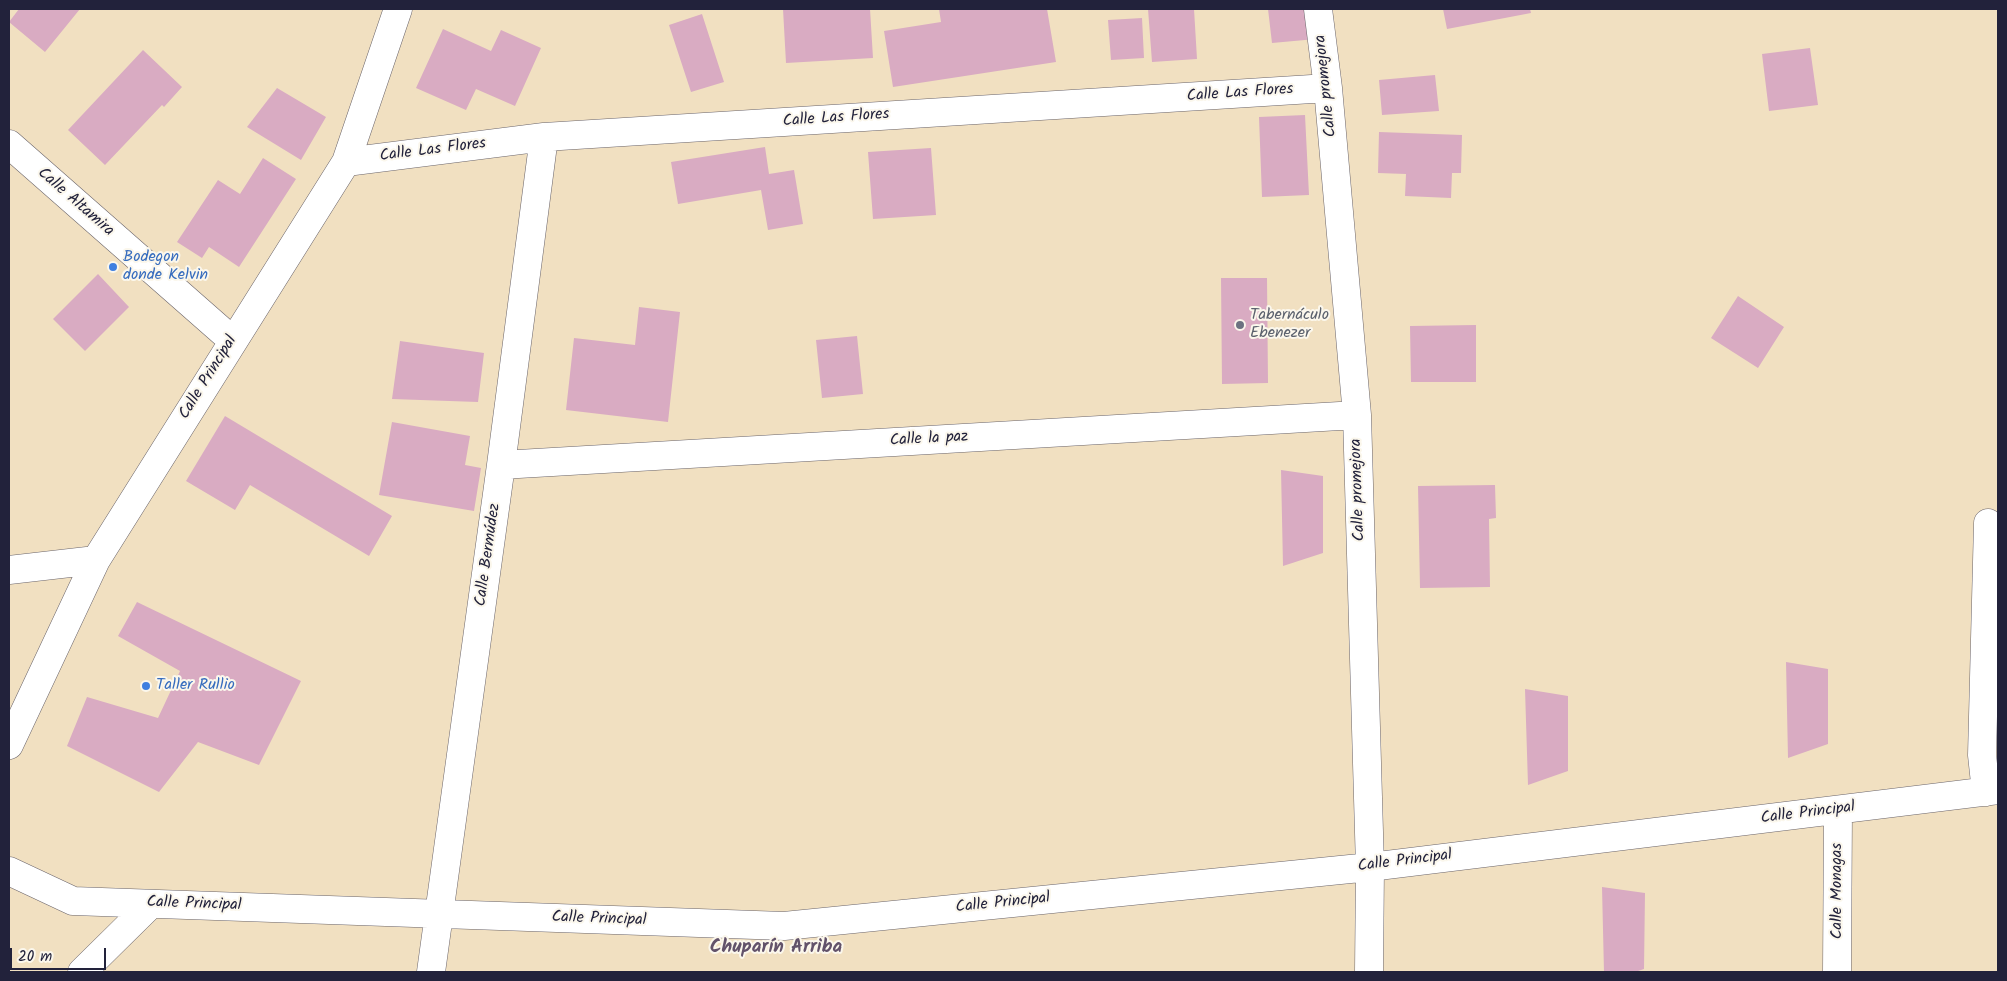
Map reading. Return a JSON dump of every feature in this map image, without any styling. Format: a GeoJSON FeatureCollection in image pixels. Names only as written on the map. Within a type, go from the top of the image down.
{"type":"FeatureCollection","features":[{"type":"Feature","properties":{"kind":"street","name":"Calle Principal"},"geometry":{"type":"LineString","coordinates":[[9,745],[96,560],[232,340],[346,162],[398,9]]}},
{"type":"Feature","properties":{"kind":"street","name":"Calle promejora"},"geometry":{"type":"LineString","coordinates":[[1318,9],[1328,88],[1357,415],[1370,867],[1369,972]]}},
{"type":"Feature","properties":{"kind":"street","name":"Calle Las Flores"},"geometry":{"type":"LineString","coordinates":[[346,162],[544,137],[1328,88]]}},
{"type":"Feature","properties":{"kind":"street","name":"Calle Bermúdez"},"geometry":{"type":"LineString","coordinates":[[431,972],[544,137]]}},
{"type":"Feature","properties":{"kind":"street","name":"Calle Altamira"},"geometry":{"type":"LineString","coordinates":[[9,144],[232,340]]}},
{"type":"Feature","properties":{"kind":"street","name":"Calle la paz"},"geometry":{"type":"LineString","coordinates":[[501,465],[1357,415]]}},
{"type":"Feature","properties":{"kind":"street"},"geometry":{"type":"LineString","coordinates":[[1988,523],[1982,755],[1992,791]]}},
{"type":"Feature","properties":{"kind":"street"},"geometry":{"type":"LineString","coordinates":[[9,570],[96,560]]}},
{"type":"Feature","properties":{"kind":"street","name":"Calle Principal"},"geometry":{"type":"LineString","coordinates":[[9,871],[73,901],[784,926],[1370,867],[1992,791]]}},
{"type":"Feature","properties":{"kind":"street","name":"Calle Monagas"},"geometry":{"type":"LineString","coordinates":[[1838,810],[1838,972]]}},
{"type":"Feature","properties":{"kind":"street"},"geometry":{"type":"LineString","coordinates":[[82,972],[151,904]]}},
{"type":"Feature","properties":{"kind":"building"},"geometry":{"type":"Polygon","coordinates":[[[19,9],[80,9],[45,52],[9,22],[19,9]]]}},
{"type":"Feature","properties":{"kind":"building"},"geometry":{"type":"Polygon","coordinates":[[[783,9],[870,9],[873,58],[786,63],[783,9]]]}},
{"type":"Feature","properties":{"kind":"building"},"geometry":{"type":"Polygon","coordinates":[[[939,9],[1047,9],[1056,62],[893,87],[884,31],[941,22],[939,9]]]}},
{"type":"Feature","properties":{"kind":"building"},"geometry":{"type":"Polygon","coordinates":[[[1148,9],[1194,9],[1197,59],[1152,62],[1148,9]]]}},
{"type":"Feature","properties":{"kind":"building"},"geometry":{"type":"Polygon","coordinates":[[[1268,9],[1313,9],[1316,39],[1272,43],[1268,9]]]}},
{"type":"Feature","properties":{"kind":"building"},"geometry":{"type":"Polygon","coordinates":[[[1443,9],[1530,9],[1531,13],[1447,29],[1443,9]]]}},
{"type":"Feature","properties":{"kind":"building"},"geometry":{"type":"Polygon","coordinates":[[[702,14],[724,82],[691,92],[669,25],[702,14]]]}},
{"type":"Feature","properties":{"kind":"building"},"geometry":{"type":"Polygon","coordinates":[[[1142,18],[1144,58],[1111,60],[1108,20],[1142,18]]]}},
{"type":"Feature","properties":{"kind":"building"},"geometry":{"type":"Polygon","coordinates":[[[443,29],[491,51],[501,30],[541,48],[515,106],[476,89],[466,110],[416,88],[443,29]]]}},
{"type":"Feature","properties":{"kind":"building"},"geometry":{"type":"Polygon","coordinates":[[[1810,48],[1818,105],[1769,111],[1762,54],[1810,48]]]}},
{"type":"Feature","properties":{"kind":"building"},"geometry":{"type":"Polygon","coordinates":[[[143,50],[182,87],[164,107],[162,105],[105,165],[68,130],[143,50]]]}},
{"type":"Feature","properties":{"kind":"building"},"geometry":{"type":"Polygon","coordinates":[[[1435,75],[1439,111],[1382,115],[1379,80],[1435,75]]]}},
{"type":"Feature","properties":{"kind":"building"},"geometry":{"type":"Polygon","coordinates":[[[277,88],[326,117],[301,160],[247,127],[277,88]]]}},
{"type":"Feature","properties":{"kind":"building"},"geometry":{"type":"Polygon","coordinates":[[[1305,115],[1309,195],[1262,197],[1259,117],[1305,115]]]}},
{"type":"Feature","properties":{"kind":"building"},"geometry":{"type":"Polygon","coordinates":[[[1379,132],[1462,135],[1461,173],[1452,173],[1451,198],[1405,196],[1406,174],[1378,173],[1379,132]]]}},
{"type":"Feature","properties":{"kind":"building"},"geometry":{"type":"Polygon","coordinates":[[[765,147],[769,174],[794,170],[803,224],[768,230],[761,190],[678,204],[671,162],[765,147]]]}},
{"type":"Feature","properties":{"kind":"building"},"geometry":{"type":"Polygon","coordinates":[[[931,148],[936,215],[873,219],[868,152],[931,148]]]}},
{"type":"Feature","properties":{"kind":"building"},"geometry":{"type":"Polygon","coordinates":[[[263,158],[296,179],[239,267],[209,247],[202,258],[177,242],[218,180],[240,194],[263,158]]]}},
{"type":"Feature","properties":{"kind":"building"},"geometry":{"type":"Polygon","coordinates":[[[98,274],[129,307],[85,351],[53,319],[98,274]]]}},
{"type":"Feature","properties":{"kind":"building"},"geometry":{"type":"Polygon","coordinates":[[[1221,278],[1267,278],[1268,383],[1222,384],[1221,278]]]}},
{"type":"Feature","properties":{"kind":"building"},"geometry":{"type":"Polygon","coordinates":[[[1738,296],[1784,327],[1758,368],[1711,338],[1738,296]]]}},
{"type":"Feature","properties":{"kind":"building"},"geometry":{"type":"Polygon","coordinates":[[[639,307],[680,312],[668,422],[566,410],[574,338],[635,345],[639,307]]]}},
{"type":"Feature","properties":{"kind":"building"},"geometry":{"type":"Polygon","coordinates":[[[1476,325],[1476,382],[1411,382],[1410,326],[1476,325]]]}},
{"type":"Feature","properties":{"kind":"building"},"geometry":{"type":"Polygon","coordinates":[[[857,336],[863,394],[822,398],[816,340],[857,336]]]}},
{"type":"Feature","properties":{"kind":"building"},"geometry":{"type":"Polygon","coordinates":[[[400,341],[484,353],[478,402],[392,399],[400,341]]]}},
{"type":"Feature","properties":{"kind":"building"},"geometry":{"type":"Polygon","coordinates":[[[225,416],[392,516],[369,556],[250,485],[235,510],[186,481],[225,416]]]}},
{"type":"Feature","properties":{"kind":"building"},"geometry":{"type":"Polygon","coordinates":[[[392,422],[470,436],[465,465],[481,468],[474,511],[379,495],[392,422]]]}},
{"type":"Feature","properties":{"kind":"building"},"geometry":{"type":"Polygon","coordinates":[[[1281,470],[1323,476],[1323,553],[1283,566],[1281,470]]]}},
{"type":"Feature","properties":{"kind":"building"},"geometry":{"type":"Polygon","coordinates":[[[1495,485],[1496,518],[1489,519],[1490,587],[1420,588],[1418,486],[1495,485]]]}},
{"type":"Feature","properties":{"kind":"building"},"geometry":{"type":"Polygon","coordinates":[[[137,602],[301,681],[259,765],[198,742],[159,792],[67,746],[87,697],[158,718],[180,671],[118,636],[137,602]]]}},
{"type":"Feature","properties":{"kind":"building"},"geometry":{"type":"Polygon","coordinates":[[[1786,662],[1828,669],[1828,744],[1788,758],[1786,662]]]}},
{"type":"Feature","properties":{"kind":"building"},"geometry":{"type":"Polygon","coordinates":[[[1525,689],[1568,696],[1568,771],[1528,785],[1525,689]]]}},
{"type":"Feature","properties":{"kind":"building"},"geometry":{"type":"Polygon","coordinates":[[[1602,887],[1645,893],[1644,969],[1635,972],[1604,972],[1602,887]]]}},
{"type":"Feature","properties":{"kind":"place","name":"Bodegon donde Kelvin"},"geometry":{"type":"Point","coordinates":[113,267]}},
{"type":"Feature","properties":{"kind":"place","name":"Tabernáculo Ebenezer"},"geometry":{"type":"Point","coordinates":[1240,325]}},
{"type":"Feature","properties":{"kind":"place","name":"Taller Rullio"},"geometry":{"type":"Point","coordinates":[146,686]}},
{"type":"Feature","properties":{"kind":"district","name":"Chuparín Arriba"},"geometry":{"type":"Point","coordinates":[776,949]}}]}
